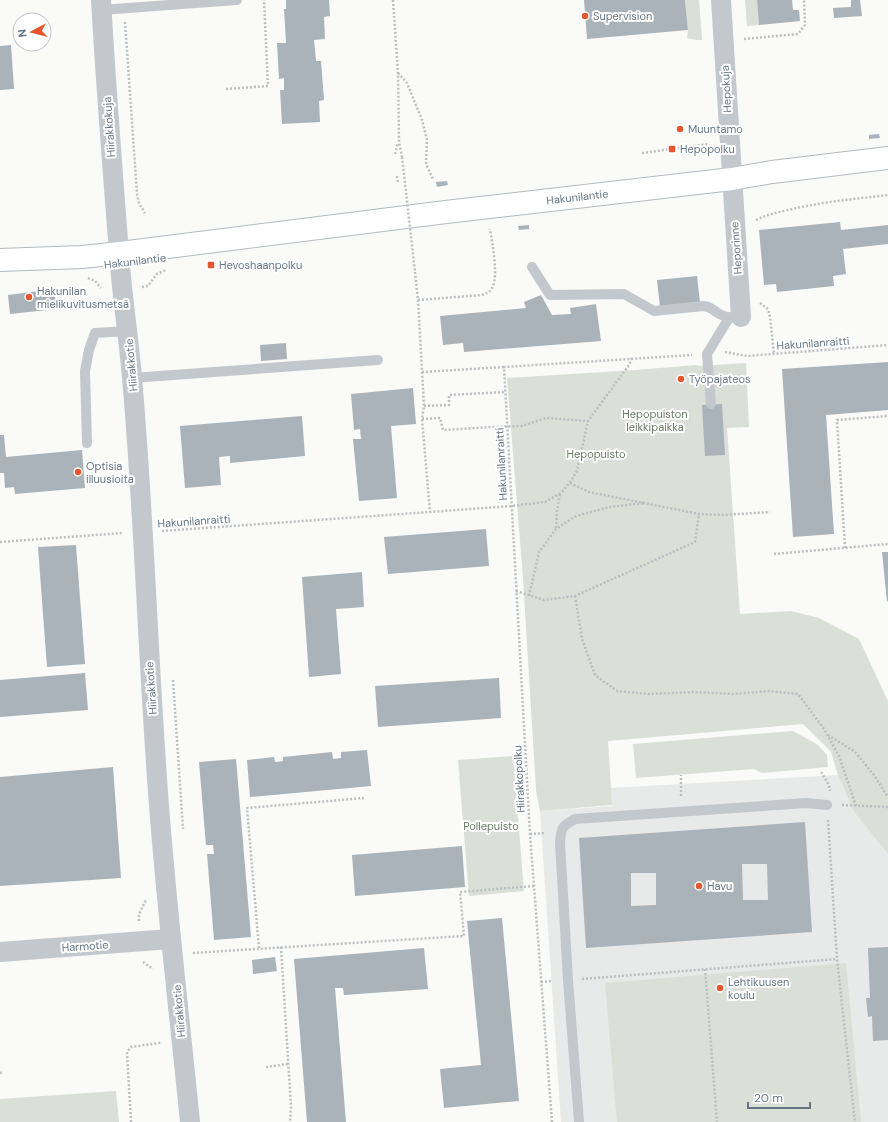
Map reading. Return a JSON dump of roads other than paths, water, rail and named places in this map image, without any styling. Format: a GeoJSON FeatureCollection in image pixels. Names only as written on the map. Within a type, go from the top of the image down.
{"type":"FeatureCollection","features":[{"type":"Feature","properties":{"kind":"main road","name":"Hakunilantie"},"geometry":{"type":"LineString","coordinates":[[0,269],[83,267],[120,259],[266,234],[732,179],[772,172],[888,158]]}},
{"type":"Feature","properties":{"kind":"main road","name":"Hakunilantie"},"geometry":{"type":"LineString","coordinates":[[0,260],[82,257],[120,259]]}},
{"type":"Feature","properties":{"kind":"street","name":"Hepokuja"},"geometry":{"type":"LineString","coordinates":[[721,0],[732,179]]}},
{"type":"Feature","properties":{"kind":"street","name":"Hiirakkokuja"},"geometry":{"type":"LineString","coordinates":[[101,5],[110,146],[120,259]]}},
{"type":"Feature","properties":{"kind":"street","name":"Heporinne"},"geometry":{"type":"LineString","coordinates":[[732,179],[735,317]]}},
{"type":"Feature","properties":{"kind":"street","name":"Hiirakkotie"},"geometry":{"type":"LineString","coordinates":[[120,259],[132,378],[153,532],[148,638],[170,939],[176,979],[190,1122]]}},
{"type":"Feature","properties":{"kind":"street","name":"Harmotie"},"geometry":{"type":"LineString","coordinates":[[0,952],[170,939]]}},
{"type":"Feature","properties":{"kind":"lane"},"geometry":{"type":"LineString","coordinates":[[101,5],[124,8],[237,0]]}},
{"type":"Feature","properties":{"kind":"lane"},"geometry":{"type":"LineString","coordinates":[[532,267],[550,295],[624,294],[654,311],[703,306],[710,307],[719,314],[735,317],[707,354],[711,404]]}},
{"type":"Feature","properties":{"kind":"lane"},"geometry":{"type":"LineString","coordinates":[[87,443],[85,371],[89,350],[95,333],[128,331]]}},
{"type":"Feature","properties":{"kind":"lane"},"geometry":{"type":"LineString","coordinates":[[132,378],[378,360]]}},
{"type":"Feature","properties":{"kind":"lane"},"geometry":{"type":"LineString","coordinates":[[580,1122],[568,980],[560,843],[561,832],[564,825],[575,819],[806,803],[827,805]]}},
{"type":"Feature","properties":{"kind":"place","name":"Supervision"},"geometry":{"type":"Point","coordinates":[585,16]}},
{"type":"Feature","properties":{"kind":"place","name":"Muuntamo"},"geometry":{"type":"Point","coordinates":[680,129]}},
{"type":"Feature","properties":{"kind":"place","name":"Hepopolku"},"geometry":{"type":"Point","coordinates":[672,149]}},
{"type":"Feature","properties":{"kind":"place","name":"Hevoshaanpolku"},"geometry":{"type":"Point","coordinates":[211,265]}},
{"type":"Feature","properties":{"kind":"place","name":"Hakunilan mielikuvitusmetsä"},"geometry":{"type":"Point","coordinates":[29,297]}},
{"type":"Feature","properties":{"kind":"place","name":"Työpajateos"},"geometry":{"type":"Point","coordinates":[681,379]}},
{"type":"Feature","properties":{"kind":"place","name":"Optisia illuusioita"},"geometry":{"type":"Point","coordinates":[78,472]}},
{"type":"Feature","properties":{"kind":"place","name":"Havu"},"geometry":{"type":"Point","coordinates":[699,886]}},
{"type":"Feature","properties":{"kind":"place","name":"Lehtikuusen koulu"},"geometry":{"type":"Point","coordinates":[720,988]}},
{"type":"Feature","properties":{"kind":"park label","name":"Hepopuiston leikkipaikka"},"geometry":{"type":"Point","coordinates":[655,420]}},
{"type":"Feature","properties":{"kind":"park label","name":"Hepopuisto"},"geometry":{"type":"Point","coordinates":[596,454]}},
{"type":"Feature","properties":{"kind":"park label","name":"Pollepuisto"},"geometry":{"type":"Point","coordinates":[491,826]}}]}
